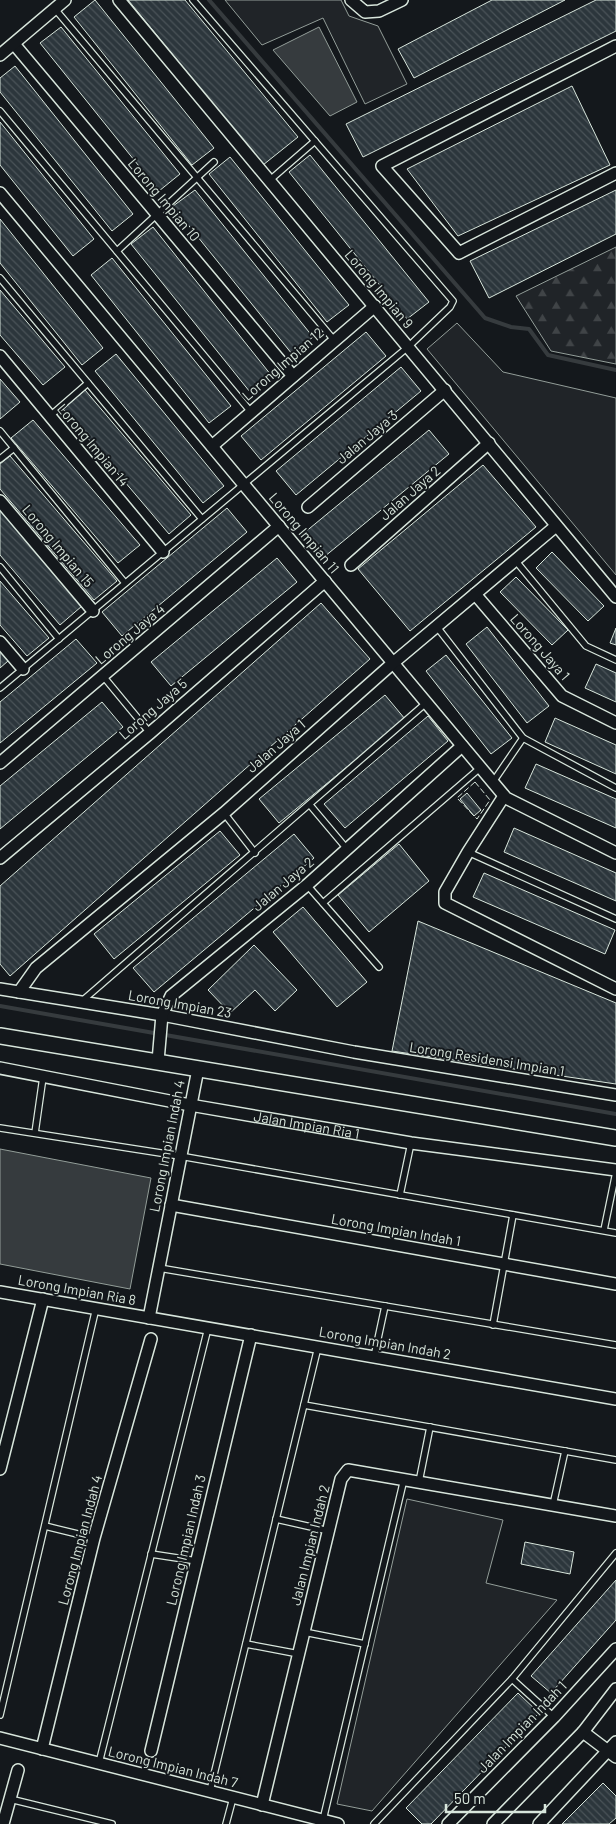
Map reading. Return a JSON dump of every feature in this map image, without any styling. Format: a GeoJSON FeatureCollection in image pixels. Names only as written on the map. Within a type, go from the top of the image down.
{"type":"FeatureCollection","features":[{"type":"Feature","properties":{"kind":"street"},"geometry":{"type":"LineString","coordinates":[[0,55],[65,0]]}},
{"type":"Feature","properties":{"kind":"street","name":"Lorong Impian 9"},"geometry":{"type":"LineString","coordinates":[[119,0],[616,597]]}},
{"type":"Feature","properties":{"kind":"street"},"geometry":{"type":"LineString","coordinates":[[351,0],[365,12],[379,11],[402,0]]}},
{"type":"Feature","properties":{"kind":"street","name":"Lorong Impian 10"},"geometry":{"type":"LineString","coordinates":[[14,44],[293,376]]}},
{"type":"Feature","properties":{"kind":"street"},"geometry":{"type":"LineString","coordinates":[[616,46],[382,166],[459,253],[616,173]]}},
{"type":"Feature","properties":{"kind":"street","name":"Lorong Impian 11"},"geometry":{"type":"LineString","coordinates":[[0,193],[504,796],[616,853]]}},
{"type":"Feature","properties":{"kind":"street","name":"Lorong Impian 12"},"geometry":{"type":"LineString","coordinates":[[212,446],[375,306]]}},
{"type":"Feature","properties":{"kind":"street","name":"Lorong Impian 14"},"geometry":{"type":"LineString","coordinates":[[0,356],[163,552]]}},
{"type":"Feature","properties":{"kind":"street","name":"Jalan Jaya 3"},"geometry":{"type":"LineString","coordinates":[[308,507],[445,390]]}},
{"type":"Feature","properties":{"kind":"street","name":"Jalan Jaya 2"},"geometry":{"type":"LineString","coordinates":[[351,565],[489,443]]}},
{"type":"Feature","properties":{"kind":"street","name":"Lorong Impian 15"},"geometry":{"type":"LineString","coordinates":[[0,501],[92,611]]}},
{"type":"Feature","properties":{"kind":"street","name":"Lorong Jaya 4"},"geometry":{"type":"LineString","coordinates":[[0,763],[279,526]]}},
{"type":"Feature","properties":{"kind":"street","name":"Jalan Jaya 1"},"geometry":{"type":"LineString","coordinates":[[18,992],[36,968],[224,812],[393,663],[556,526]]}},
{"type":"Feature","properties":{"kind":"street","name":"Lorong Jaya 5"},"geometry":{"type":"LineString","coordinates":[[0,858],[150,733],[325,581]]}},
{"type":"Feature","properties":{"kind":"street","name":"Lorong Jaya 1"},"geometry":{"type":"LineString","coordinates":[[475,594],[562,696],[616,723]]}},
{"type":"Feature","properties":{"kind":"street"},"geometry":{"type":"LineString","coordinates":[[0,642],[22,669]]}},
{"type":"Feature","properties":{"kind":"street","name":"Jalan Jaya 2"},"geometry":{"type":"LineString","coordinates":[[158,1061],[162,1015],[171,996],[307,885],[462,746]]}},
{"type":"Feature","properties":{"kind":"street"},"geometry":{"type":"LineString","coordinates":[[504,796],[445,892],[445,902],[616,989]]}},
{"type":"Feature","properties":{"kind":"street","name":"Lorong Impian 23"},"geometry":{"type":"LineString","coordinates":[[0,988],[162,1015],[354,1052]]}},
{"type":"Feature","properties":{"kind":"street"},"geometry":{"type":"LineString","coordinates":[[0,1036],[616,1138]]}},
{"type":"Feature","properties":{"kind":"street","name":"Lorong Residensi Impian 1"},"geometry":{"type":"LineString","coordinates":[[354,1052],[616,1095]]}},
{"type":"Feature","properties":{"kind":"street","name":"Jalan Impian Ria 1"},"geometry":{"type":"LineString","coordinates":[[0,1068],[190,1105],[411,1143],[616,1171]]}},
{"type":"Feature","properties":{"kind":"street","name":"Lorong Impian Indah 4"},"geometry":{"type":"LineString","coordinates":[[148,1318],[198,1069]]}},
{"type":"Feature","properties":{"kind":"street","name":"Lorong Impian Indah 1"},"geometry":{"type":"LineString","coordinates":[[171,1205],[616,1284]]}},
{"type":"Feature","properties":{"kind":"street","name":"Lorong Impian Ria 8"},"geometry":{"type":"LineString","coordinates":[[0,1292],[148,1318]]}},
{"type":"Feature","properties":{"kind":"street"},"geometry":{"type":"LineString","coordinates":[[0,1469],[43,1299]]}},
{"type":"Feature","properties":{"kind":"street","name":"Lorong Impian Indah 2"},"geometry":{"type":"LineString","coordinates":[[148,1318],[616,1399]]}},
{"type":"Feature","properties":{"kind":"street","name":"Lorong Impian Indah 3"},"geometry":{"type":"LineString","coordinates":[[151,1751],[250,1335]]}},
{"type":"Feature","properties":{"kind":"street","name":"Lorong Impian Indah 4"},"geometry":{"type":"LineString","coordinates":[[42,1750],[94,1538],[151,1339]]}},
{"type":"Feature","properties":{"kind":"street","name":"Jalan Impian Indah 2"},"geometry":{"type":"LineString","coordinates":[[262,1805],[341,1479],[348,1470],[616,1516]]}},
{"type":"Feature","properties":{"kind":"street","name":"Jalan Impian Indah 1"},"geometry":{"type":"LineString","coordinates":[[448,1824],[554,1718],[616,1648]]}},
{"type":"Feature","properties":{"kind":"street"},"geometry":{"type":"LineString","coordinates":[[493,1824],[583,1732],[616,1689]]}},
{"type":"Feature","properties":{"kind":"street"},"geometry":{"type":"LineString","coordinates":[[583,1732],[612,1754]]}},
{"type":"Feature","properties":{"kind":"street","name":"Lorong Impian Indah 7"},"geometry":{"type":"LineString","coordinates":[[0,1738],[338,1824]]}},
{"type":"Feature","properties":{"kind":"street"},"geometry":{"type":"LineString","coordinates":[[538,1824],[612,1754],[616,1742]]}},
{"type":"Feature","properties":{"kind":"street"},"geometry":{"type":"LineString","coordinates":[[3,1824],[18,1770]]}},
{"type":"Feature","properties":{"kind":"lane"},"geometry":{"type":"LineString","coordinates":[[0,688],[408,347],[450,308],[453,301],[193,0]]}},
{"type":"Feature","properties":{"kind":"lane"},"geometry":{"type":"LineString","coordinates":[[55,8],[334,340]]}},
{"type":"Feature","properties":{"kind":"lane"},"geometry":{"type":"LineString","coordinates":[[0,111],[251,412]]}},
{"type":"Feature","properties":{"kind":"lane"},"geometry":{"type":"LineString","coordinates":[[270,180],[315,140]]}},
{"type":"Feature","properties":{"kind":"lane"},"geometry":{"type":"LineString","coordinates":[[117,250],[214,162]]}},
{"type":"Feature","properties":{"kind":"lane"},"geometry":{"type":"LineString","coordinates":[[0,278],[202,519]]}},
{"type":"Feature","properties":{"kind":"lane"},"geometry":{"type":"LineString","coordinates":[[50,416],[88,383]]}},
{"type":"Feature","properties":{"kind":"lane"},"geometry":{"type":"LineString","coordinates":[[0,431],[125,583]]}},
{"type":"Feature","properties":{"kind":"lane"},"geometry":{"type":"LineString","coordinates":[[0,459],[14,448]]}},
{"type":"Feature","properties":{"kind":"lane"},"geometry":{"type":"LineString","coordinates":[[515,560],[586,646],[616,660]]}},
{"type":"Feature","properties":{"kind":"lane"},"geometry":{"type":"LineString","coordinates":[[0,567],[59,639]]}},
{"type":"Feature","properties":{"kind":"lane"},"geometry":{"type":"LineString","coordinates":[[436,627],[523,738],[616,788]]}},
{"type":"Feature","properties":{"kind":"lane"},"geometry":{"type":"LineString","coordinates":[[103,676],[150,733]]}},
{"type":"Feature","properties":{"kind":"lane"},"geometry":{"type":"LineString","coordinates":[[81,1002],[426,703]]}},
{"type":"Feature","properties":{"kind":"lane"},"geometry":{"type":"LineString","coordinates":[[492,782],[523,738]]}},
{"type":"Feature","properties":{"kind":"lane"},"geometry":{"type":"LineString","coordinates":[[323,903],[480,768]]}},
{"type":"Feature","properties":{"kind":"lane"},"geometry":{"type":"LineString","coordinates":[[310,804],[347,849]]}},
{"type":"Feature","properties":{"kind":"lane"},"geometry":{"type":"LineString","coordinates":[[224,812],[255,853]]}},
{"type":"Feature","properties":{"kind":"lane"},"geometry":{"type":"LineString","coordinates":[[468,852],[616,919]]}},
{"type":"Feature","properties":{"kind":"lane"},"geometry":{"type":"LineString","coordinates":[[307,885],[379,967]]}},
{"type":"Feature","properties":{"kind":"lane"},"geometry":{"type":"LineString","coordinates":[[35,1133],[43,1076]]}},
{"type":"Feature","properties":{"kind":"lane"},"geometry":{"type":"LineString","coordinates":[[0,1128],[180,1156],[616,1232]]}},
{"type":"Feature","properties":{"kind":"lane"},"geometry":{"type":"LineString","coordinates":[[400,1195],[411,1143]]}},
{"type":"Feature","properties":{"kind":"lane"},"geometry":{"type":"LineString","coordinates":[[604,1230],[616,1171]]}},
{"type":"Feature","properties":{"kind":"lane"},"geometry":{"type":"LineString","coordinates":[[493,1324],[513,1215]]}},
{"type":"Feature","properties":{"kind":"lane"},"geometry":{"type":"LineString","coordinates":[[158,1268],[616,1345]]}},
{"type":"Feature","properties":{"kind":"lane"},"geometry":{"type":"LineString","coordinates":[[374,1357],[385,1306]]}},
{"type":"Feature","properties":{"kind":"lane"},"geometry":{"type":"LineString","coordinates":[[0,1715],[96,1308]]}},
{"type":"Feature","properties":{"kind":"lane"},"geometry":{"type":"LineString","coordinates":[[99,1763],[208,1328]]}},
{"type":"Feature","properties":{"kind":"lane"},"geometry":{"type":"LineString","coordinates":[[210,1791],[318,1347]]}},
{"type":"Feature","properties":{"kind":"lane"},"geometry":{"type":"LineString","coordinates":[[304,1405],[616,1460]]}},
{"type":"Feature","properties":{"kind":"lane"},"geometry":{"type":"LineString","coordinates":[[419,1482],[430,1427]]}},
{"type":"Feature","properties":{"kind":"lane"},"geometry":{"type":"LineString","coordinates":[[553,1505],[565,1451]]}},
{"type":"Feature","properties":{"kind":"lane"},"geometry":{"type":"LineString","coordinates":[[323,1820],[404,1479]]}},
{"type":"Feature","properties":{"kind":"lane"},"geometry":{"type":"LineString","coordinates":[[276,1519],[329,1532]]}},
{"type":"Feature","properties":{"kind":"lane"},"geometry":{"type":"LineString","coordinates":[[45,1526],[94,1538]]}},
{"type":"Feature","properties":{"kind":"lane"},"geometry":{"type":"LineString","coordinates":[[374,1824],[512,1679],[616,1553]]}},
{"type":"Feature","properties":{"kind":"lane"},"geometry":{"type":"LineString","coordinates":[[151,1554],[197,1561]]}},
{"type":"Feature","properties":{"kind":"lane"},"geometry":{"type":"LineString","coordinates":[[304,1632],[365,1644]]}},
{"type":"Feature","properties":{"kind":"lane"},"geometry":{"type":"LineString","coordinates":[[246,1644],[299,1654]]}},
{"type":"Feature","properties":{"kind":"lane"},"geometry":{"type":"LineString","coordinates":[[512,1679],[554,1718]]}},
{"type":"Feature","properties":{"kind":"lane"},"geometry":{"type":"LineString","coordinates":[[226,1824],[233,1798]]}},
{"type":"Feature","properties":{"kind":"lane"},"geometry":{"type":"LineString","coordinates":[[10,1799],[112,1824]]}},
{"type":"Feature","properties":{"kind":"green space"},"geometry":{"type":"Polygon","coordinates":[[[225,0],[341,0],[349,16],[378,26],[407,84],[365,104],[323,18],[262,45],[225,0]]]}},
{"type":"Feature","properties":{"kind":"green space"},"geometry":{"type":"Polygon","coordinates":[[[616,247],[616,364],[551,351],[516,296],[616,247]]]}},
{"type":"Feature","properties":{"kind":"green space"},"geometry":{"type":"Polygon","coordinates":[[[457,323],[503,372],[616,398],[616,575],[427,349],[457,323]]]}},
{"type":"Feature","properties":{"kind":"green space"},"geometry":{"type":"Polygon","coordinates":[[[407,1499],[503,1520],[486,1583],[557,1600],[372,1811],[337,1804],[407,1499]]]}},
{"type":"Feature","properties":{"kind":"shaded area"},"geometry":{"type":"Polygon","coordinates":[[[319,27],[357,102],[330,116],[273,50],[319,27]]]}},
{"type":"Feature","properties":{"kind":"shaded area"},"geometry":{"type":"Polygon","coordinates":[[[0,1149],[151,1178],[130,1289],[0,1264],[0,1149]]]}},
{"type":"Feature","properties":{"kind":"building"},"geometry":{"type":"Polygon","coordinates":[[[95,0],[214,148],[192,165],[74,17],[95,0]]]}},
{"type":"Feature","properties":{"kind":"building"},"geometry":{"type":"Polygon","coordinates":[[[128,0],[185,0],[298,137],[263,165],[128,0]]]}},
{"type":"Feature","properties":{"kind":"building"},"geometry":{"type":"Polygon","coordinates":[[[492,0],[565,0],[414,78],[398,49],[492,0]]]}},
{"type":"Feature","properties":{"kind":"building"},"geometry":{"type":"Polygon","coordinates":[[[596,0],[616,0],[616,31],[363,157],[346,124],[596,0]]]}},
{"type":"Feature","properties":{"kind":"building"},"geometry":{"type":"Polygon","coordinates":[[[61,27],[180,174],[159,191],[40,43],[61,27]]]}},
{"type":"Feature","properties":{"kind":"building"},"geometry":{"type":"Polygon","coordinates":[[[15,66],[133,214],[112,231],[0,92],[0,78],[15,66]]]}},
{"type":"Feature","properties":{"kind":"building"},"geometry":{"type":"Polygon","coordinates":[[[572,86],[610,165],[458,236],[407,169],[572,86]]]}},
{"type":"Feature","properties":{"kind":"building"},"geometry":{"type":"Polygon","coordinates":[[[0,122],[94,239],[73,256],[0,165],[0,122]]]}},
{"type":"Feature","properties":{"kind":"building"},"geometry":{"type":"Polygon","coordinates":[[[310,155],[429,302],[407,319],[289,172],[310,155]]]}},
{"type":"Feature","properties":{"kind":"building"},"geometry":{"type":"Polygon","coordinates":[[[230,157],[349,305],[327,322],[209,174],[230,157]]]}},
{"type":"Feature","properties":{"kind":"building"},"geometry":{"type":"Polygon","coordinates":[[[195,190],[313,337],[292,354],[173,206],[195,190]]]}},
{"type":"Feature","properties":{"kind":"building"},"geometry":{"type":"Polygon","coordinates":[[[616,190],[616,234],[489,298],[470,261],[616,190]]]}},
{"type":"Feature","properties":{"kind":"building"},"geometry":{"type":"Polygon","coordinates":[[[0,219],[103,348],[82,365],[0,263],[0,219]]]}},
{"type":"Feature","properties":{"kind":"building"},"geometry":{"type":"Polygon","coordinates":[[[153,227],[271,375],[250,392],[131,244],[153,227]]]}},
{"type":"Feature","properties":{"kind":"building"},"geometry":{"type":"Polygon","coordinates":[[[112,258],[231,406],[209,423],[91,275],[112,258]]]}},
{"type":"Feature","properties":{"kind":"building"},"geometry":{"type":"Polygon","coordinates":[[[0,290],[65,367],[43,385],[0,335],[0,290]]]}},
{"type":"Feature","properties":{"kind":"building"},"geometry":{"type":"Polygon","coordinates":[[[366,332],[386,356],[261,460],[241,436],[366,332]]]}},
{"type":"Feature","properties":{"kind":"building"},"geometry":{"type":"Polygon","coordinates":[[[116,354],[224,486],[203,503],[95,371],[116,354]]]}},
{"type":"Feature","properties":{"kind":"building"},"geometry":{"type":"Polygon","coordinates":[[[401,367],[421,391],[296,495],[276,471],[401,367]]]}},
{"type":"Feature","properties":{"kind":"building"},"geometry":{"type":"Polygon","coordinates":[[[0,379],[20,402],[0,419],[0,379]]]}},
{"type":"Feature","properties":{"kind":"building"},"geometry":{"type":"Polygon","coordinates":[[[85,390],[191,515],[169,534],[63,409],[85,390]]]}},
{"type":"Feature","properties":{"kind":"building"},"geometry":{"type":"Polygon","coordinates":[[[33,420],[140,545],[118,563],[11,438],[33,420]]]}},
{"type":"Feature","properties":{"kind":"building"},"geometry":{"type":"Polygon","coordinates":[[[429,430],[449,454],[324,557],[304,533],[429,430]]]}},
{"type":"Feature","properties":{"kind":"building"},"geometry":{"type":"Polygon","coordinates":[[[10,456],[117,581],[94,600],[0,489],[0,464],[10,456]]]}},
{"type":"Feature","properties":{"kind":"building"},"geometry":{"type":"Polygon","coordinates":[[[483,465],[536,527],[410,631],[358,569],[483,465]]]}},
{"type":"Feature","properties":{"kind":"building"},"geometry":{"type":"Polygon","coordinates":[[[227,508],[247,532],[122,636],[102,612],[227,508]]]}},
{"type":"Feature","properties":{"kind":"building"},"geometry":{"type":"Polygon","coordinates":[[[0,510],[82,606],[60,625],[0,555],[0,510]]]}},
{"type":"Feature","properties":{"kind":"building"},"geometry":{"type":"Polygon","coordinates":[[[552,552],[604,606],[588,621],[536,568],[552,552]]]}},
{"type":"Feature","properties":{"kind":"building"},"geometry":{"type":"Polygon","coordinates":[[[277,558],[297,582],[171,686],[151,662],[277,558]]]}},
{"type":"Feature","properties":{"kind":"building"},"geometry":{"type":"Polygon","coordinates":[[[516,577],[568,630],[552,645],[500,592],[516,577]]]}},
{"type":"Feature","properties":{"kind":"building"},"geometry":{"type":"Polygon","coordinates":[[[0,581],[49,638],[27,656],[0,625],[0,581]]]}},
{"type":"Feature","properties":{"kind":"building"},"geometry":{"type":"Polygon","coordinates":[[[321,603],[370,659],[10,976],[0,964],[0,886],[321,603]]]}},
{"type":"Feature","properties":{"kind":"building"},"geometry":{"type":"Polygon","coordinates":[[[487,627],[549,706],[527,723],[466,644],[487,627]]]}},
{"type":"Feature","properties":{"kind":"building"},"geometry":{"type":"Polygon","coordinates":[[[616,628],[616,645],[610,643],[616,628]]]}},
{"type":"Feature","properties":{"kind":"building"},"geometry":{"type":"Polygon","coordinates":[[[76,639],[97,663],[0,743],[0,702],[76,639]]]}},
{"type":"Feature","properties":{"kind":"building"},"geometry":{"type":"Polygon","coordinates":[[[0,651],[8,661],[0,668],[0,651]]]}},
{"type":"Feature","properties":{"kind":"building"},"geometry":{"type":"Polygon","coordinates":[[[446,655],[512,738],[491,754],[426,671],[446,655]]]}},
{"type":"Feature","properties":{"kind":"building"},"geometry":{"type":"Polygon","coordinates":[[[596,664],[616,673],[616,702],[585,688],[596,664]]]}},
{"type":"Feature","properties":{"kind":"building"},"geometry":{"type":"Polygon","coordinates":[[[385,695],[405,719],[279,823],[259,799],[385,695]]]}},
{"type":"Feature","properties":{"kind":"building"},"geometry":{"type":"Polygon","coordinates":[[[102,702],[123,727],[0,829],[0,786],[102,702]]]}},
{"type":"Feature","properties":{"kind":"building"},"geometry":{"type":"Polygon","coordinates":[[[428,716],[448,741],[345,828],[324,804],[428,716]]]}},
{"type":"Feature","properties":{"kind":"building"},"geometry":{"type":"Polygon","coordinates":[[[555,718],[616,745],[616,774],[545,742],[555,718]]]}},
{"type":"Feature","properties":{"kind":"building"},"geometry":{"type":"Polygon","coordinates":[[[536,764],[616,799],[616,828],[525,788],[536,764]]]}},
{"type":"Feature","properties":{"kind":"building"},"geometry":{"type":"Polygon","coordinates":[[[467,793],[481,810],[474,816],[460,799],[467,793]]]}},
{"type":"Feature","properties":{"kind":"building"},"geometry":{"type":"Polygon","coordinates":[[[514,828],[616,873],[616,901],[504,852],[514,828]]]}},
{"type":"Feature","properties":{"kind":"building"},"geometry":{"type":"Polygon","coordinates":[[[220,831],[240,855],[114,959],[94,934],[220,831]]]}},
{"type":"Feature","properties":{"kind":"building"},"geometry":{"type":"Polygon","coordinates":[[[294,834],[314,858],[154,992],[133,968],[294,834]]]}},
{"type":"Feature","properties":{"kind":"building"},"geometry":{"type":"Polygon","coordinates":[[[399,844],[429,881],[369,932],[338,895],[399,844]]]}},
{"type":"Feature","properties":{"kind":"building"},"geometry":{"type":"Polygon","coordinates":[[[484,873],[615,930],[605,954],[473,897],[484,873]]]}},
{"type":"Feature","properties":{"kind":"building"},"geometry":{"type":"Polygon","coordinates":[[[303,907],[367,982],[337,1007],[273,932],[303,907]]]}},
{"type":"Feature","properties":{"kind":"building"},"geometry":{"type":"Polygon","coordinates":[[[418,921],[616,1003],[616,1084],[392,1051],[418,921]]]}},
{"type":"Feature","properties":{"kind":"building"},"geometry":{"type":"Polygon","coordinates":[[[254,945],[297,990],[275,1011],[255,990],[230,1013],[208,990],[254,945]]]}},
{"type":"Feature","properties":{"kind":"building"},"geometry":{"type":"Polygon","coordinates":[[[525,1542],[574,1552],[570,1574],[521,1564],[525,1542]]]}},
{"type":"Feature","properties":{"kind":"building"},"geometry":{"type":"Polygon","coordinates":[[[616,1580],[616,1620],[551,1693],[531,1676],[616,1580]]]}},
{"type":"Feature","properties":{"kind":"building"},"geometry":{"type":"Polygon","coordinates":[[[518,1693],[539,1713],[431,1824],[422,1824],[406,1808],[518,1693]]]}},
{"type":"Feature","properties":{"kind":"building"},"geometry":{"type":"Polygon","coordinates":[[[603,1783],[616,1796],[616,1818],[609,1824],[562,1824],[603,1783]]]}},
{"type":"Feature","properties":{"kind":"waterway"},"geometry":{"type":"LineString","coordinates":[[209,0],[485,318],[511,327],[529,329],[548,355],[616,370]]}},
{"type":"Feature","properties":{"kind":"waterway"},"geometry":{"type":"LineString","coordinates":[[0,1006],[616,1114]]}},
{"type":"Feature","properties":{"kind":"fence"},"geometry":{"type":"LineString","coordinates":[[475,782],[490,800],[477,819],[457,798],[475,782]]}}]}
